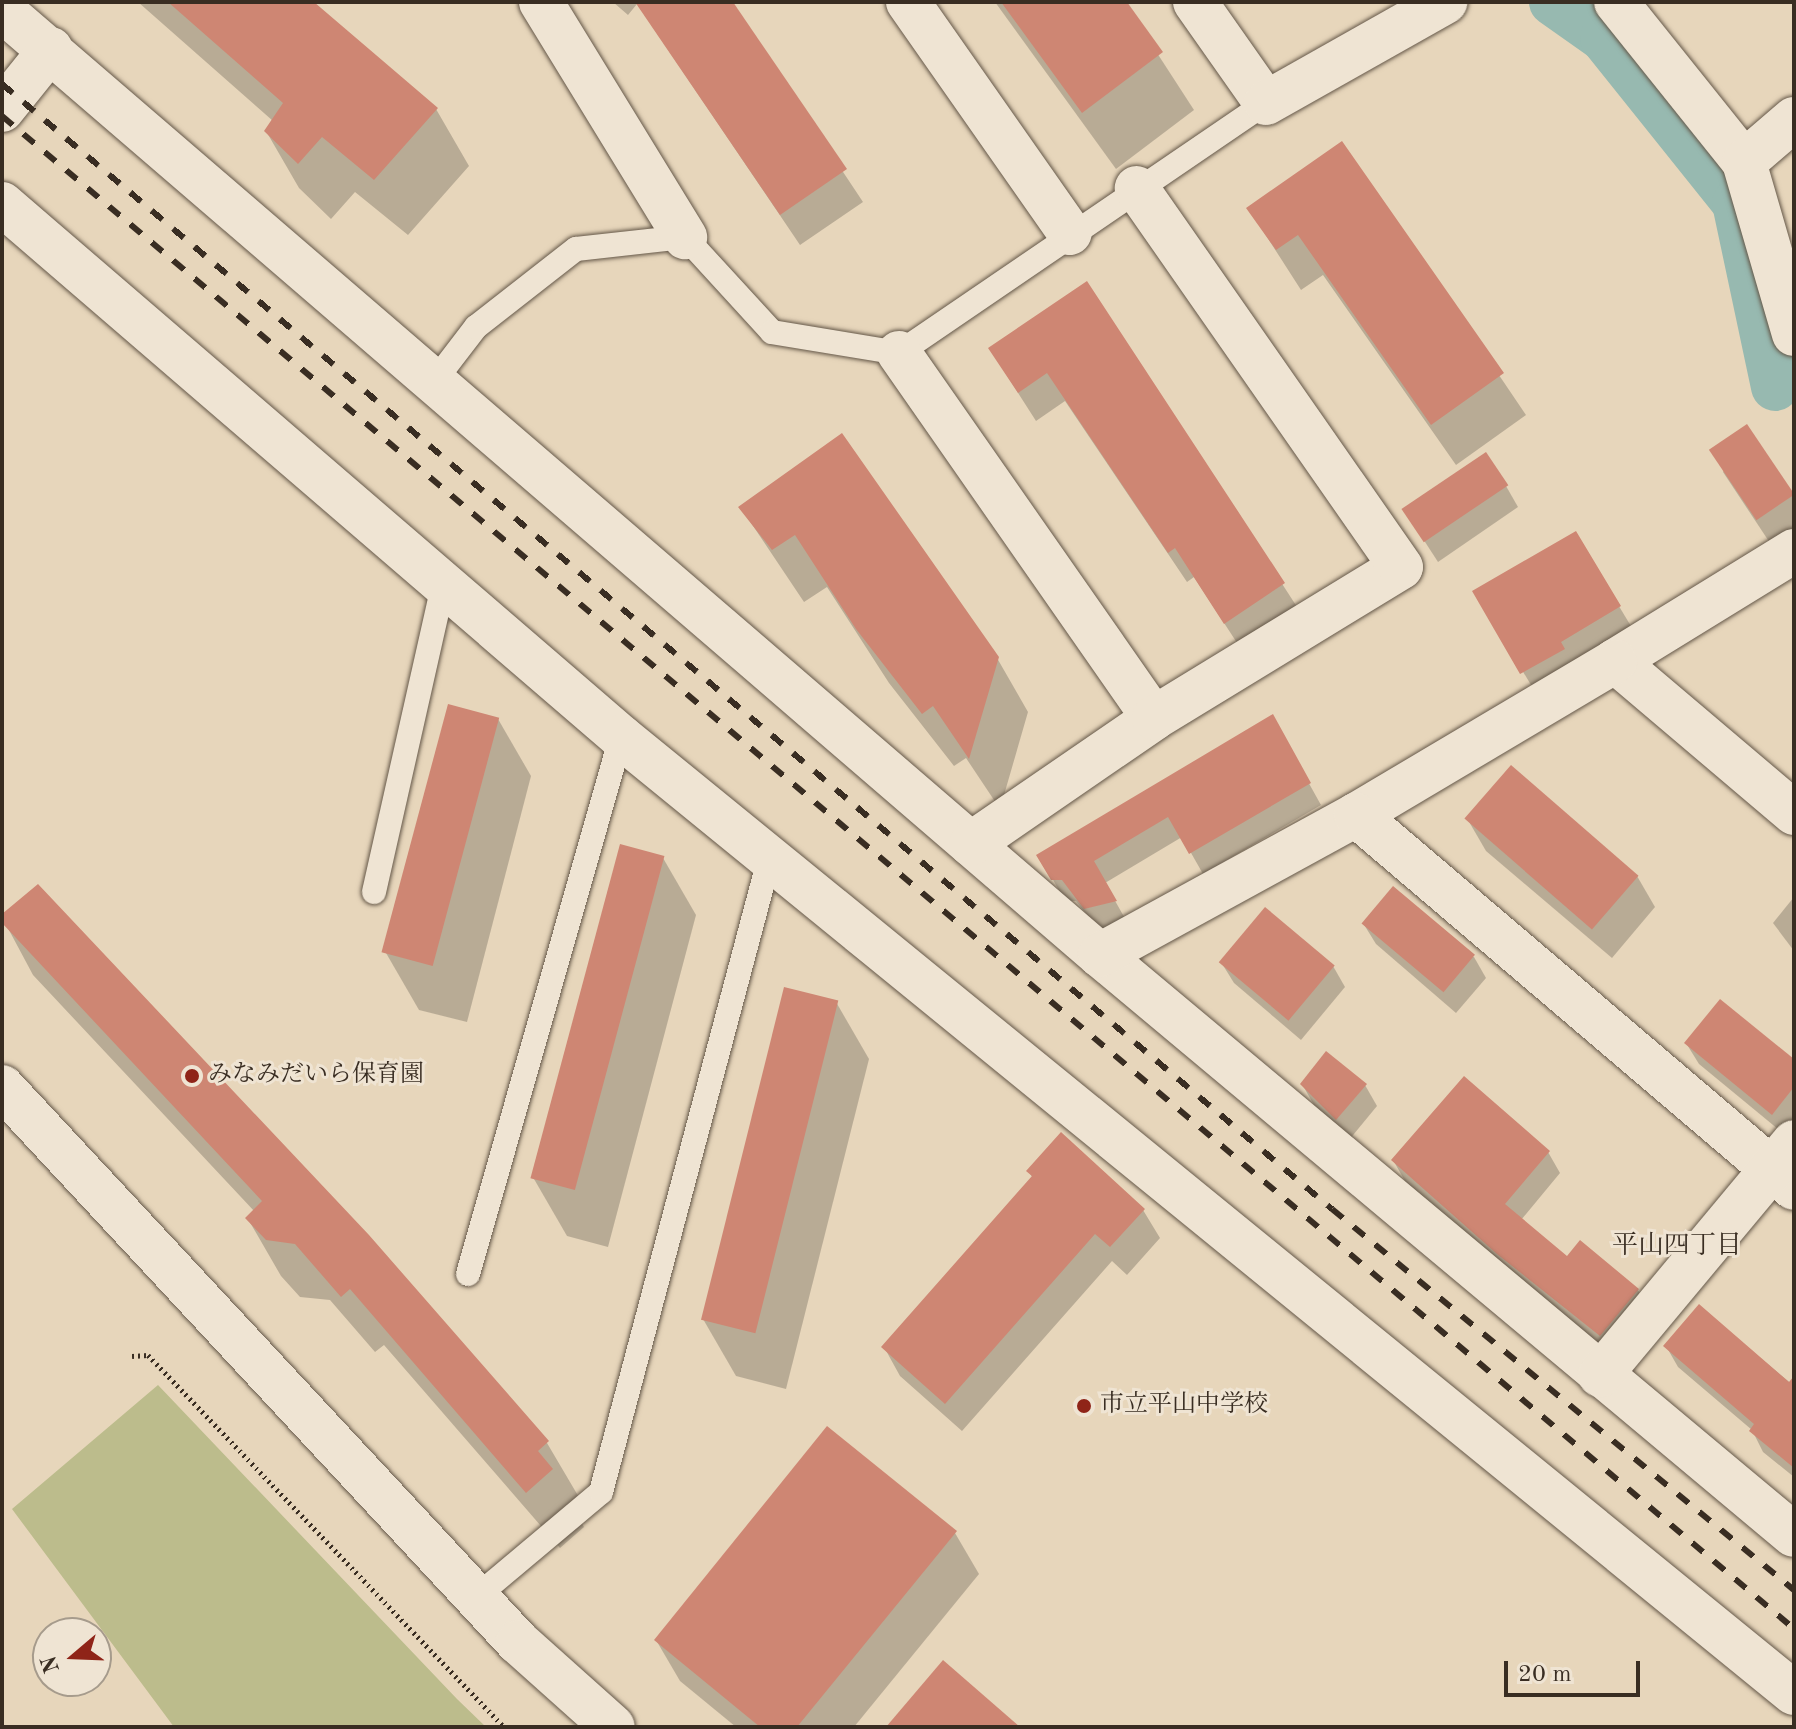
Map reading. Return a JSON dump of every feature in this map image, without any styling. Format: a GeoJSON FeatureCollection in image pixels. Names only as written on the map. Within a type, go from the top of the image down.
{"type":"FeatureCollection","features":[{"type":"Feature","properties":{"kind":"street"},"geometry":{"type":"LineString","coordinates":[[541,2],[552,12],[685,237]]}},
{"type":"Feature","properties":{"kind":"street"},"geometry":{"type":"LineString","coordinates":[[908,2],[1070,233]]}},
{"type":"Feature","properties":{"kind":"street"},"geometry":{"type":"LineString","coordinates":[[1195,2],[1266,103],[1445,2]]}},
{"type":"Feature","properties":{"kind":"street"},"geometry":{"type":"LineString","coordinates":[[1616,2],[1744,162],[1794,334]]}},
{"type":"Feature","properties":{"kind":"street"},"geometry":{"type":"LineString","coordinates":[[2,10],[51,49],[433,383],[1100,955],[1794,1535]]}},
{"type":"Feature","properties":{"kind":"street"},"geometry":{"type":"LineString","coordinates":[[2,110],[51,49]]}},
{"type":"Feature","properties":{"kind":"street"},"geometry":{"type":"LineString","coordinates":[[1744,162],[1794,119]]}},
{"type":"Feature","properties":{"kind":"street"},"geometry":{"type":"LineString","coordinates":[[971,844],[1154,718],[1401,567],[1137,188]]}},
{"type":"Feature","properties":{"kind":"street"},"geometry":{"type":"LineString","coordinates":[[2,204],[621,737],[1794,1693]]}},
{"type":"Feature","properties":{"kind":"street"},"geometry":{"type":"LineString","coordinates":[[899,353],[1154,718]]}},
{"type":"Feature","properties":{"kind":"street"},"geometry":{"type":"LineString","coordinates":[[1100,955],[1356,815],[1794,551]]}},
{"type":"Feature","properties":{"kind":"street"},"geometry":{"type":"LineString","coordinates":[[1615,661],[1794,813]]}},
{"type":"Feature","properties":{"kind":"street"},"geometry":{"type":"LineString","coordinates":[[1356,815],[1787,1166],[1600,1375]]}},
{"type":"Feature","properties":{"kind":"street"},"geometry":{"type":"LineString","coordinates":[[2,1087],[476,1597],[613,1727]]}},
{"type":"Feature","properties":{"kind":"lane"},"geometry":{"type":"LineString","coordinates":[[433,383],[476,327],[576,249],[685,237],[772,332],[899,353],[1070,233],[1266,103]]}},
{"type":"Feature","properties":{"kind":"lane"},"geometry":{"type":"LineString","coordinates":[[374,892],[443,586]]}},
{"type":"Feature","properties":{"kind":"lane"},"geometry":{"type":"LineString","coordinates":[[468,1274],[621,737]]}},
{"type":"Feature","properties":{"kind":"lane"},"geometry":{"type":"LineString","coordinates":[[476,1597],[601,1492],[770,856]]}},
{"type":"Feature","properties":{"kind":"path"},"geometry":{"type":"LineString","coordinates":[[132,1356],[148,1355],[504,1727]]}},
{"type":"Feature","properties":{"kind":"green space"},"geometry":{"type":"Polygon","coordinates":[[[158,1385],[486,1727],[174,1727],[112,1644],[112,1617],[92,1617],[12,1509],[158,1385]]]}},
{"type":"Feature","properties":{"kind":"building"},"geometry":{"type":"Polygon","coordinates":[[[168,2],[314,2],[438,108],[374,180],[322,137],[298,164],[264,131],[283,103],[168,2]]]}},
{"type":"Feature","properties":{"kind":"building"},"geometry":{"type":"Polygon","coordinates":[[[635,2],[733,2],[847,169],[780,215],[635,2]]]}},
{"type":"Feature","properties":{"kind":"building"},"geometry":{"type":"Polygon","coordinates":[[[1001,2],[1127,2],[1163,52],[1082,113],[1001,2]]]}},
{"type":"Feature","properties":{"kind":"building"},"geometry":{"type":"Polygon","coordinates":[[[1342,141],[1504,373],[1431,425],[1298,235],[1276,250],[1246,208],[1342,141]]]}},
{"type":"Feature","properties":{"kind":"building"},"geometry":{"type":"Polygon","coordinates":[[[1087,281],[1285,583],[1224,624],[1175,548],[1168,553],[1047,373],[1018,393],[988,348],[1087,281]]]}},
{"type":"Feature","properties":{"kind":"building"},"geometry":{"type":"Polygon","coordinates":[[[1747,424],[1794,494],[1756,520],[1709,450],[1747,424]]]}},
{"type":"Feature","properties":{"kind":"building"},"geometry":{"type":"Polygon","coordinates":[[[842,433],[999,657],[969,759],[933,706],[922,714],[856,629],[795,535],[772,550],[738,507],[842,433]]]}},
{"type":"Feature","properties":{"kind":"building"},"geometry":{"type":"Polygon","coordinates":[[[1486,452],[1508,485],[1424,542],[1401,509],[1486,452]]]}},
{"type":"Feature","properties":{"kind":"building"},"geometry":{"type":"Polygon","coordinates":[[[1576,531],[1621,606],[1561,642],[1565,649],[1520,674],[1472,591],[1576,531]]]}},
{"type":"Feature","properties":{"kind":"building"},"geometry":{"type":"Polygon","coordinates":[[[448,704],[499,718],[433,966],[381,952],[448,704]]]}},
{"type":"Feature","properties":{"kind":"building"},"geometry":{"type":"Polygon","coordinates":[[[1273,714],[1311,783],[1189,854],[1168,817],[1094,861],[1117,901],[1084,909],[1062,880],[1051,880],[1036,855],[1273,714]]]}},
{"type":"Feature","properties":{"kind":"building"},"geometry":{"type":"Polygon","coordinates":[[[1511,765],[1639,876],[1592,929],[1464,819],[1511,765]]]}},
{"type":"Feature","properties":{"kind":"building"},"geometry":{"type":"Polygon","coordinates":[[[620,844],[664,856],[575,1190],[530,1178],[620,844]]]}},
{"type":"Feature","properties":{"kind":"building"},"geometry":{"type":"Polygon","coordinates":[[[38,884],[369,1235],[549,1441],[538,1451],[553,1469],[526,1493],[350,1289],[341,1297],[295,1244],[266,1240],[245,1218],[262,1201],[2,923],[2,914],[38,884]]]}},
{"type":"Feature","properties":{"kind":"building"},"geometry":{"type":"Polygon","coordinates":[[[1393,886],[1475,955],[1443,992],[1362,924],[1393,886]]]}},
{"type":"Feature","properties":{"kind":"building"},"geometry":{"type":"Polygon","coordinates":[[[1265,907],[1335,965],[1288,1021],[1219,962],[1265,907]]]}},
{"type":"Feature","properties":{"kind":"building"},"geometry":{"type":"Polygon","coordinates":[[[784,987],[838,1001],[755,1333],[701,1320],[784,987]]]}},
{"type":"Feature","properties":{"kind":"building"},"geometry":{"type":"Polygon","coordinates":[[[1720,999],[1794,1059],[1794,1087],[1772,1115],[1684,1043],[1720,999]]]}},
{"type":"Feature","properties":{"kind":"building"},"geometry":{"type":"Polygon","coordinates":[[[1326,1051],[1367,1084],[1336,1120],[1300,1084],[1326,1051]]]}},
{"type":"Feature","properties":{"kind":"building"},"geometry":{"type":"Polygon","coordinates":[[[1464,1076],[1550,1151],[1505,1204],[1567,1256],[1580,1240],[1639,1289],[1600,1336],[1497,1254],[1391,1160],[1464,1076]]]}},
{"type":"Feature","properties":{"kind":"building"},"geometry":{"type":"Polygon","coordinates":[[[1061,1132],[1145,1209],[1110,1247],[1095,1234],[945,1404],[881,1347],[1032,1176],[1026,1171],[1061,1132]]]}},
{"type":"Feature","properties":{"kind":"building"},"geometry":{"type":"Polygon","coordinates":[[[1699,1304],[1789,1382],[1794,1376],[1794,1468],[1749,1431],[1754,1424],[1663,1346],[1699,1304]]]}},
{"type":"Feature","properties":{"kind":"building"},"geometry":{"type":"Polygon","coordinates":[[[827,1426],[957,1531],[797,1727],[760,1727],[654,1640],[827,1426]]]}},
{"type":"Feature","properties":{"kind":"building"},"geometry":{"type":"Polygon","coordinates":[[[943,1660],[1020,1727],[886,1727],[943,1660]]]}},
{"type":"Feature","properties":{"kind":"waterway"},"geometry":{"type":"LineString","coordinates":[[1553,2],[1604,38],[1736,203],[1775,387]]}},
{"type":"Feature","properties":{"kind":"railway"},"geometry":{"type":"LineString","coordinates":[[2,84],[1332,1209],[1794,1590]]}},
{"type":"Feature","properties":{"kind":"railway"},"geometry":{"type":"LineString","coordinates":[[2,116],[1794,1629]]}},
{"type":"Feature","properties":{"kind":"place","name":"みなみだいら保育園"},"geometry":{"type":"Point","coordinates":[192,1076]}},
{"type":"Feature","properties":{"kind":"place","name":"市立平山中学校"},"geometry":{"type":"Point","coordinates":[1084,1406]}},
{"type":"Feature","properties":{"kind":"district","name":"平山四丁目"},"geometry":{"type":"Point","coordinates":[1677,1247]}}]}
